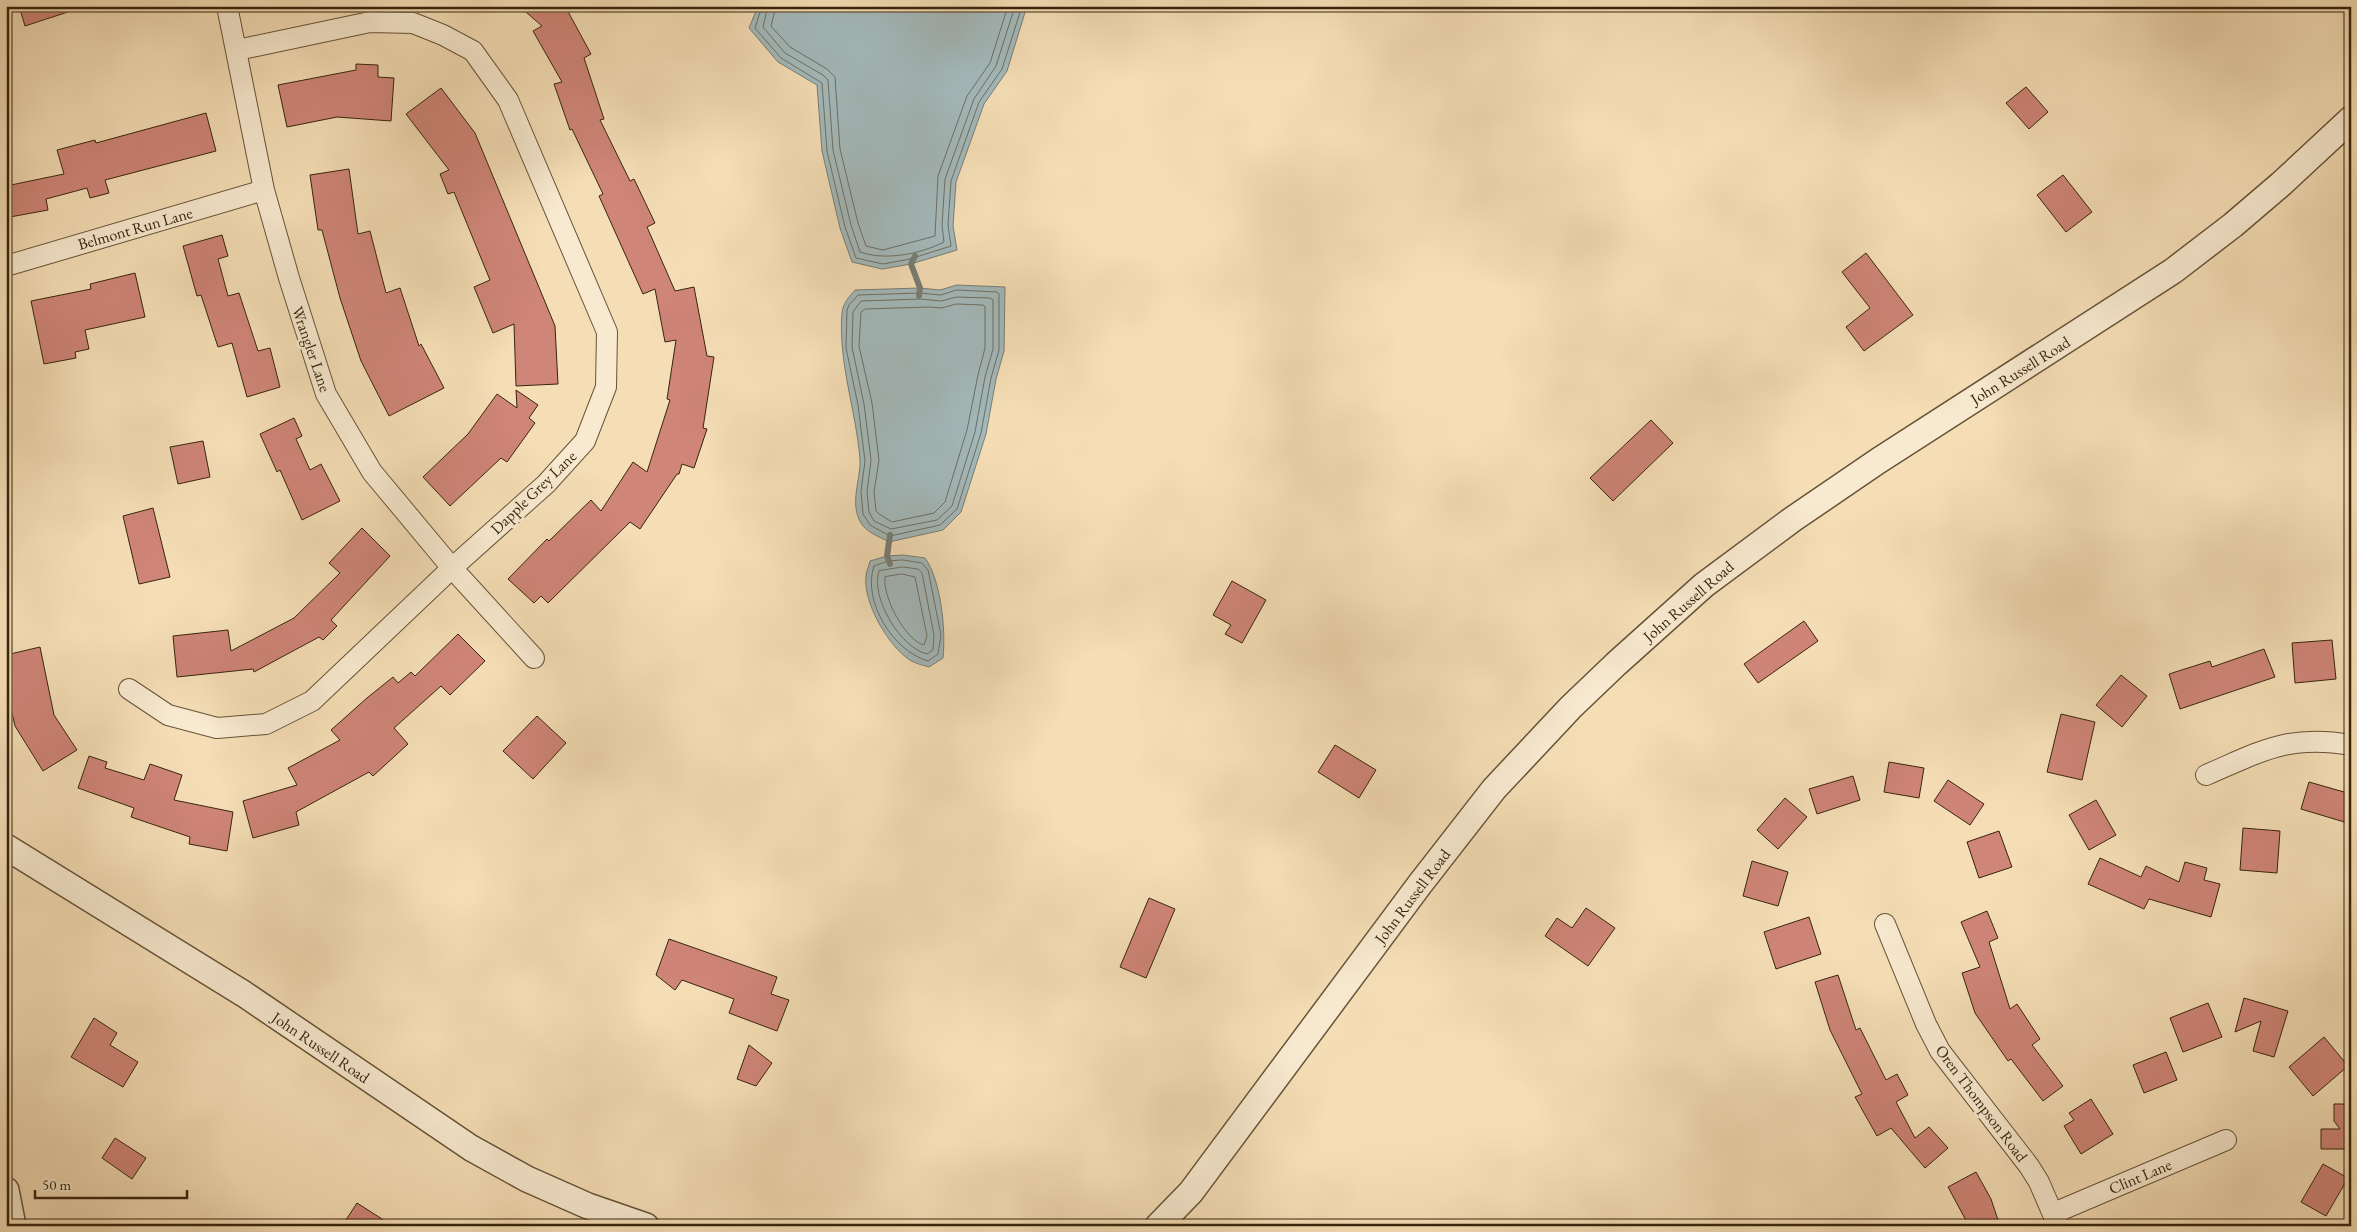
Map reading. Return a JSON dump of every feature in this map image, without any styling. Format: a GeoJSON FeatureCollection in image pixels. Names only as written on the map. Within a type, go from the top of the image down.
{"type":"FeatureCollection","features":[{"type":"Feature","properties":{"kind":"street","name":"Wrangler Lane"},"geometry":{"type":"LineString","coordinates":[[227,6],[264,190],[289,278],[326,394],[372,472],[452,568],[534,658]]}},
{"type":"Feature","properties":{"kind":"street","name":"Dapple Grey Lane"},"geometry":{"type":"LineString","coordinates":[[129,689],[168,715],[217,728],[266,724],[312,701],[452,568],[546,484],[585,441],[606,387],[607,332],[508,100],[473,51],[443,34],[413,23],[370,22],[237,50]]}},
{"type":"Feature","properties":{"kind":"street","name":"John Russell Road"},"geometry":{"type":"LineString","coordinates":[[1158,1226],[1191,1192],[1494,789],[1571,707],[1616,664],[1704,585],[1793,519],[1894,450],[2173,271],[2282,184],[2351,118]]}},
{"type":"Feature","properties":{"kind":"street","name":"Belmont Run Lane"},"geometry":{"type":"LineString","coordinates":[[6,266],[264,190]]}},
{"type":"Feature","properties":{"kind":"street"},"geometry":{"type":"LineString","coordinates":[[2206,775],[2271,747],[2302,740],[2322,740],[2351,745]]}},
{"type":"Feature","properties":{"kind":"street","name":"John Russell Road"},"geometry":{"type":"LineString","coordinates":[[6,847],[244,994],[471,1148],[527,1179],[588,1206],[646,1226]]}},
{"type":"Feature","properties":{"kind":"street","name":"Oren Thompson Road"},"geometry":{"type":"LineString","coordinates":[[1885,924],[1926,1024],[1940,1051],[2029,1166],[2056,1219]]}},
{"type":"Feature","properties":{"kind":"street","name":"Clint Lane"},"geometry":{"type":"LineString","coordinates":[[2056,1219],[2226,1140]]}},
{"type":"Feature","properties":{"kind":"street"},"geometry":{"type":"LineString","coordinates":[[6,1190],[13,1226]]}},
{"type":"Feature","properties":{"kind":"water"},"geometry":{"type":"Polygon","coordinates":[[[758,6],[1027,6],[1007,71],[984,104],[956,182],[953,226],[957,250],[911,264],[882,269],[852,262],[840,228],[822,151],[817,85],[778,62],[749,28],[758,6]]]}},
{"type":"Feature","properties":{"kind":"water"},"geometry":{"type":"Polygon","coordinates":[[[957,285],[1005,287],[1004,351],[996,379],[986,434],[961,512],[943,530],[889,542],[863,526],[856,508],[860,459],[845,368],[841,331],[843,309],[855,290],[920,288],[940,290],[957,285]]]}},
{"type":"Feature","properties":{"kind":"water"},"geometry":{"type":"Polygon","coordinates":[[[903,555],[925,558],[939,592],[944,634],[943,658],[929,667],[909,660],[899,651],[884,632],[868,598],[866,573],[870,561],[887,556],[903,555]]]}},
{"type":"Feature","properties":{"kind":"building"},"geometry":{"type":"Polygon","coordinates":[[[19,6],[74,6],[74,10],[25,26],[19,6]]]}},
{"type":"Feature","properties":{"kind":"building"},"geometry":{"type":"Polygon","coordinates":[[[519,6],[565,6],[591,54],[584,58],[604,119],[600,120],[630,181],[634,179],[655,223],[647,227],[675,291],[694,287],[707,356],[714,357],[703,428],[707,429],[694,468],[682,464],[679,474],[677,474],[640,529],[630,522],[548,603],[541,596],[534,603],[508,579],[547,539],[549,541],[591,500],[601,511],[633,462],[647,472],[670,400],[667,399],[676,340],[665,342],[655,289],[643,294],[599,196],[603,194],[572,129],[570,130],[554,84],[562,82],[533,31],[542,26],[519,6]]]}},
{"type":"Feature","properties":{"kind":"building"},"geometry":{"type":"Polygon","coordinates":[[[356,64],[378,65],[378,77],[394,78],[391,121],[337,117],[287,127],[278,85],[356,70],[356,64]]]}},
{"type":"Feature","properties":{"kind":"building"},"geometry":{"type":"Polygon","coordinates":[[[2026,87],[2048,112],[2029,129],[2006,103],[2026,87]]]}},
{"type":"Feature","properties":{"kind":"building"},"geometry":{"type":"Polygon","coordinates":[[[441,88],[475,133],[555,326],[558,384],[516,386],[514,324],[493,333],[474,287],[490,280],[454,192],[448,194],[440,174],[449,170],[406,114],[441,88]]]}},
{"type":"Feature","properties":{"kind":"building"},"geometry":{"type":"Polygon","coordinates":[[[206,113],[216,151],[105,180],[109,193],[90,198],[87,188],[46,199],[48,210],[10,217],[6,186],[64,174],[57,150],[95,140],[96,143],[206,113]]]}},
{"type":"Feature","properties":{"kind":"building"},"geometry":{"type":"Polygon","coordinates":[[[349,169],[358,234],[370,231],[386,293],[400,288],[419,346],[421,344],[444,388],[389,416],[361,361],[340,298],[322,230],[318,230],[310,175],[349,169]]]}},
{"type":"Feature","properties":{"kind":"building"},"geometry":{"type":"Polygon","coordinates":[[[2063,175],[2092,212],[2066,232],[2037,195],[2063,175]]]}},
{"type":"Feature","properties":{"kind":"building"},"geometry":{"type":"Polygon","coordinates":[[[222,235],[228,256],[218,259],[228,296],[239,293],[258,351],[270,348],[280,387],[247,397],[232,343],[218,347],[201,295],[197,296],[183,246],[222,235]]]}},
{"type":"Feature","properties":{"kind":"building"},"geometry":{"type":"Polygon","coordinates":[[[1866,253],[1913,315],[1864,351],[1846,327],[1870,308],[1842,272],[1866,253]]]}},
{"type":"Feature","properties":{"kind":"building"},"geometry":{"type":"Polygon","coordinates":[[[135,273],[145,317],[85,330],[89,349],[75,352],[76,358],[44,364],[31,301],[91,289],[90,284],[135,273]]]}},
{"type":"Feature","properties":{"kind":"building"},"geometry":{"type":"Polygon","coordinates":[[[516,390],[538,405],[529,418],[535,423],[507,462],[501,458],[450,506],[423,477],[468,434],[497,394],[517,408],[516,390]]]}},
{"type":"Feature","properties":{"kind":"building"},"geometry":{"type":"Polygon","coordinates":[[[294,418],[302,436],[296,439],[310,470],[321,464],[340,501],[302,520],[280,470],[277,472],[260,434],[294,418]]]}},
{"type":"Feature","properties":{"kind":"building"},"geometry":{"type":"Polygon","coordinates":[[[1651,420],[1673,443],[1613,501],[1590,478],[1651,420]]]}},
{"type":"Feature","properties":{"kind":"building"},"geometry":{"type":"Polygon","coordinates":[[[203,441],[210,477],[178,484],[170,447],[203,441]]]}},
{"type":"Feature","properties":{"kind":"building"},"geometry":{"type":"Polygon","coordinates":[[[153,508],[170,577],[139,584],[123,516],[153,508]]]}},
{"type":"Feature","properties":{"kind":"building"},"geometry":{"type":"Polygon","coordinates":[[[362,528],[390,556],[331,620],[337,626],[323,640],[319,637],[254,672],[253,669],[177,677],[173,636],[228,630],[231,651],[294,618],[340,573],[329,563],[362,528]]]}},
{"type":"Feature","properties":{"kind":"building"},"geometry":{"type":"Polygon","coordinates":[[[1232,581],[1266,600],[1242,643],[1225,634],[1231,625],[1213,615],[1232,581]]]}},
{"type":"Feature","properties":{"kind":"building"},"geometry":{"type":"Polygon","coordinates":[[[1804,621],[1818,641],[1758,683],[1744,664],[1804,621]]]}},
{"type":"Feature","properties":{"kind":"building"},"geometry":{"type":"Polygon","coordinates":[[[458,634],[485,661],[450,695],[441,686],[394,728],[408,744],[373,776],[369,772],[296,812],[299,825],[253,838],[243,801],[297,785],[288,768],[340,740],[331,730],[393,677],[398,683],[411,672],[415,676],[458,634]]]}},
{"type":"Feature","properties":{"kind":"building"},"geometry":{"type":"Polygon","coordinates":[[[2332,640],[2336,679],[2295,683],[2292,643],[2332,640]]]}},
{"type":"Feature","properties":{"kind":"building"},"geometry":{"type":"Polygon","coordinates":[[[40,647],[54,715],[77,750],[43,771],[15,726],[6,687],[6,655],[40,647]]]}},
{"type":"Feature","properties":{"kind":"building"},"geometry":{"type":"Polygon","coordinates":[[[2264,649],[2275,677],[2180,709],[2169,674],[2210,661],[2212,667],[2264,649]]]}},
{"type":"Feature","properties":{"kind":"building"},"geometry":{"type":"Polygon","coordinates":[[[2121,675],[2147,696],[2122,727],[2096,705],[2121,675]]]}},
{"type":"Feature","properties":{"kind":"building"},"geometry":{"type":"Polygon","coordinates":[[[2061,714],[2095,722],[2082,780],[2047,772],[2061,714]]]}},
{"type":"Feature","properties":{"kind":"building"},"geometry":{"type":"Polygon","coordinates":[[[537,716],[566,743],[533,779],[503,751],[537,716]]]}},
{"type":"Feature","properties":{"kind":"building"},"geometry":{"type":"Polygon","coordinates":[[[1335,745],[1376,770],[1359,798],[1318,772],[1335,745]]]}},
{"type":"Feature","properties":{"kind":"building"},"geometry":{"type":"Polygon","coordinates":[[[89,756],[107,762],[105,768],[144,780],[150,764],[182,775],[174,800],[233,812],[227,851],[189,844],[190,837],[131,817],[134,808],[78,788],[89,756]]]}},
{"type":"Feature","properties":{"kind":"building"},"geometry":{"type":"Polygon","coordinates":[[[1889,762],[1924,768],[1919,798],[1884,792],[1889,762]]]}},
{"type":"Feature","properties":{"kind":"building"},"geometry":{"type":"Polygon","coordinates":[[[1853,776],[1860,800],[1817,814],[1809,789],[1853,776]]]}},
{"type":"Feature","properties":{"kind":"building"},"geometry":{"type":"Polygon","coordinates":[[[1948,780],[1984,804],[1970,825],[1934,801],[1948,780]]]}},
{"type":"Feature","properties":{"kind":"building"},"geometry":{"type":"Polygon","coordinates":[[[2309,782],[2351,794],[2351,824],[2301,809],[2309,782]]]}},
{"type":"Feature","properties":{"kind":"building"},"geometry":{"type":"Polygon","coordinates":[[[1785,798],[1807,817],[1778,849],[1757,830],[1785,798]]]}},
{"type":"Feature","properties":{"kind":"building"},"geometry":{"type":"Polygon","coordinates":[[[2096,800],[2116,835],[2089,850],[2069,815],[2096,800]]]}},
{"type":"Feature","properties":{"kind":"building"},"geometry":{"type":"Polygon","coordinates":[[[2243,828],[2280,831],[2277,873],[2240,870],[2243,828]]]}},
{"type":"Feature","properties":{"kind":"building"},"geometry":{"type":"Polygon","coordinates":[[[1999,831],[2012,867],[1979,878],[1967,842],[1999,831]]]}},
{"type":"Feature","properties":{"kind":"building"},"geometry":{"type":"Polygon","coordinates":[[[2100,858],[2141,877],[2146,866],[2179,882],[2185,862],[2207,868],[2204,880],[2220,884],[2211,917],[2149,899],[2144,909],[2088,884],[2100,858]]]}},
{"type":"Feature","properties":{"kind":"building"},"geometry":{"type":"Polygon","coordinates":[[[1752,861],[1788,872],[1778,906],[1743,896],[1752,861]]]}},
{"type":"Feature","properties":{"kind":"building"},"geometry":{"type":"Polygon","coordinates":[[[1149,898],[1175,909],[1146,978],[1120,967],[1149,898]]]}},
{"type":"Feature","properties":{"kind":"building"},"geometry":{"type":"Polygon","coordinates":[[[1586,908],[1615,928],[1588,966],[1545,936],[1557,918],[1572,928],[1586,908]]]}},
{"type":"Feature","properties":{"kind":"building"},"geometry":{"type":"Polygon","coordinates":[[[1987,911],[1998,938],[1989,942],[2010,1009],[2017,1004],[2040,1039],[2032,1045],[2063,1086],[2043,1101],[2011,1059],[2008,1061],[1975,1013],[1962,973],[1980,967],[1961,922],[1987,911]]]}},
{"type":"Feature","properties":{"kind":"building"},"geometry":{"type":"Polygon","coordinates":[[[1809,917],[1821,954],[1776,969],[1764,932],[1809,917]]]}},
{"type":"Feature","properties":{"kind":"building"},"geometry":{"type":"Polygon","coordinates":[[[669,939],[777,977],[771,994],[789,1000],[777,1031],[729,1013],[734,999],[682,980],[675,990],[656,975],[669,939]]]}},
{"type":"Feature","properties":{"kind":"building"},"geometry":{"type":"Polygon","coordinates":[[[1838,975],[1856,1030],[1860,1028],[1886,1080],[1897,1074],[1908,1095],[1896,1102],[1915,1138],[1929,1127],[1948,1148],[1925,1168],[1891,1128],[1877,1136],[1855,1097],[1862,1094],[1830,1030],[1815,982],[1838,975]]]}},
{"type":"Feature","properties":{"kind":"building"},"geometry":{"type":"Polygon","coordinates":[[[2244,998],[2288,1011],[2274,1057],[2253,1051],[2261,1021],[2235,1032],[2244,998]]]}},
{"type":"Feature","properties":{"kind":"building"},"geometry":{"type":"Polygon","coordinates":[[[2208,1003],[2222,1037],[2183,1052],[2170,1018],[2208,1003]]]}},
{"type":"Feature","properties":{"kind":"building"},"geometry":{"type":"Polygon","coordinates":[[[94,1018],[117,1033],[110,1045],[138,1062],[123,1087],[71,1057],[94,1018]]]}},
{"type":"Feature","properties":{"kind":"building"},"geometry":{"type":"Polygon","coordinates":[[[2324,1037],[2348,1066],[2313,1096],[2289,1067],[2324,1037]]]}},
{"type":"Feature","properties":{"kind":"building"},"geometry":{"type":"Polygon","coordinates":[[[749,1045],[772,1063],[756,1086],[737,1079],[749,1045]]]}},
{"type":"Feature","properties":{"kind":"building"},"geometry":{"type":"Polygon","coordinates":[[[2166,1052],[2177,1080],[2144,1093],[2133,1065],[2166,1052]]]}},
{"type":"Feature","properties":{"kind":"building"},"geometry":{"type":"Polygon","coordinates":[[[2091,1099],[2113,1134],[2081,1154],[2064,1126],[2074,1120],[2069,1113],[2091,1099]]]}},
{"type":"Feature","properties":{"kind":"building"},"geometry":{"type":"Polygon","coordinates":[[[2334,1104],[2351,1104],[2351,1149],[2321,1149],[2321,1129],[2340,1129],[2334,1121],[2334,1104]]]}},
{"type":"Feature","properties":{"kind":"building"},"geometry":{"type":"Polygon","coordinates":[[[115,1138],[146,1158],[132,1179],[102,1158],[115,1138]]]}},
{"type":"Feature","properties":{"kind":"building"},"geometry":{"type":"Polygon","coordinates":[[[2323,1164],[2348,1178],[2326,1216],[2301,1202],[2323,1164]]]}},
{"type":"Feature","properties":{"kind":"building"},"geometry":{"type":"Polygon","coordinates":[[[1976,1172],[1991,1199],[2000,1226],[1969,1226],[1948,1187],[1976,1172]]]}},
{"type":"Feature","properties":{"kind":"building"},"geometry":{"type":"Polygon","coordinates":[[[357,1203],[393,1226],[342,1226],[357,1203]]]}},
{"type":"Feature","properties":{"kind":"waterway"},"geometry":{"type":"LineString","coordinates":[[915,256],[911,264],[920,288],[919,296]]}},
{"type":"Feature","properties":{"kind":"waterway"},"geometry":{"type":"LineString","coordinates":[[890,535],[887,556],[890,564]]}}]}
